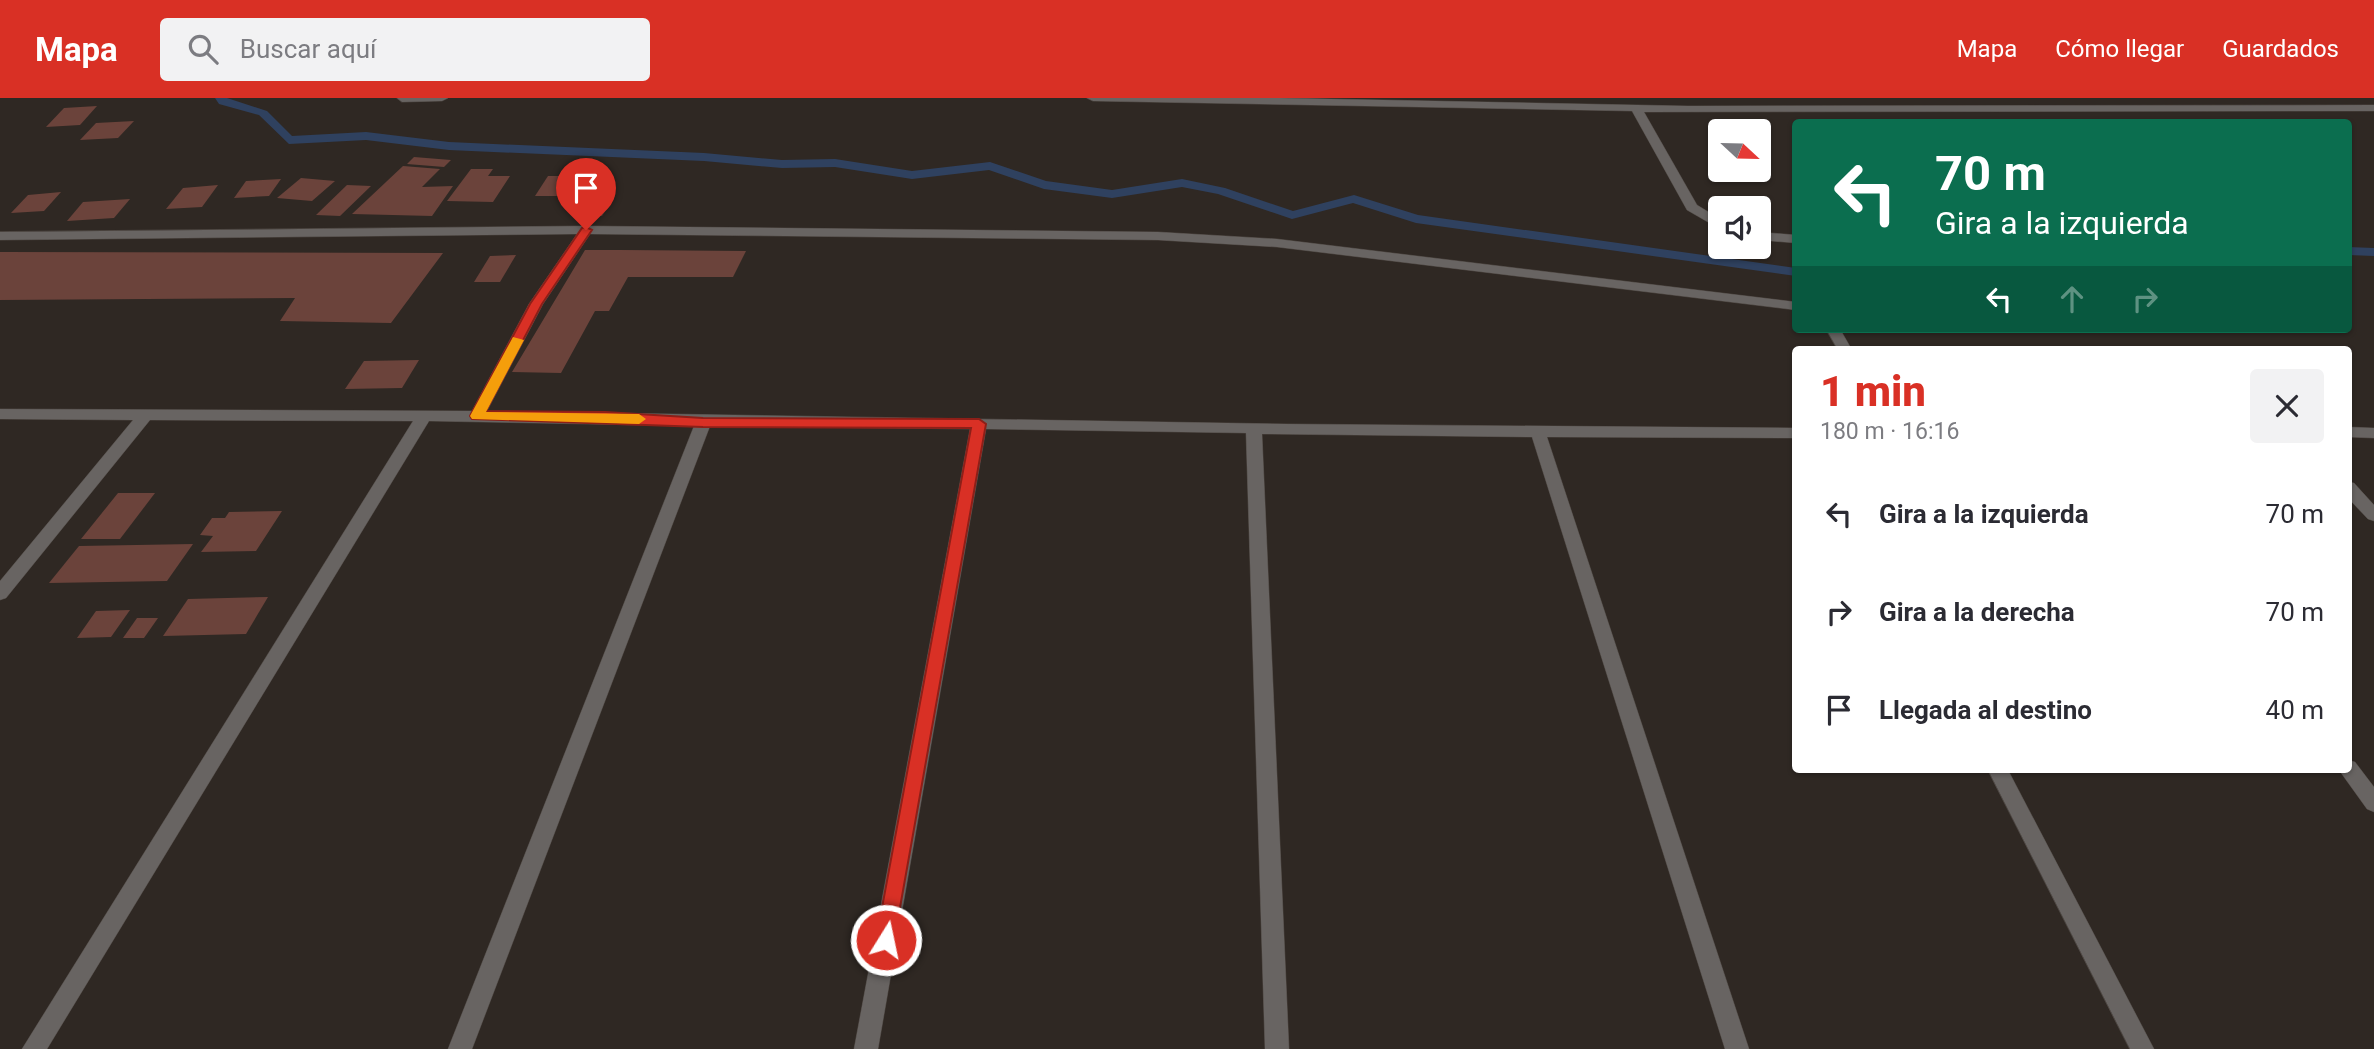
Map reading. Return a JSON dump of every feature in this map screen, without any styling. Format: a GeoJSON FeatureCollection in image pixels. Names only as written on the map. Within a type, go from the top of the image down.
{"type":"FeatureCollection","features":[{"type":"Feature","properties":{"kind":"street"},"geometry":{"type":"LineString","coordinates":[[402,99],[442,98]]}},
{"type":"Feature","properties":{"kind":"street"},"geometry":{"type":"LineString","coordinates":[[1093,98],[1636,108],[2374,108]]}},
{"type":"Feature","properties":{"kind":"street"},"geometry":{"type":"LineString","coordinates":[[1679,98],[1688,108]]}},
{"type":"Feature","properties":{"kind":"street"},"geometry":{"type":"LineString","coordinates":[[2250,98],[2263,107]]}},
{"type":"Feature","properties":{"kind":"street"},"geometry":{"type":"LineString","coordinates":[[1636,108],[1692,207],[1708,217]]}},
{"type":"Feature","properties":{"kind":"street"},"geometry":{"type":"LineString","coordinates":[[477,416],[536,304],[586,230]]}},
{"type":"Feature","properties":{"kind":"street"},"geometry":{"type":"LineString","coordinates":[[0,236],[586,230],[1158,236],[1264,242],[1792,306]]}},
{"type":"Feature","properties":{"kind":"street"},"geometry":{"type":"LineString","coordinates":[[1771,237],[1792,239]]}},
{"type":"Feature","properties":{"kind":"street"},"geometry":{"type":"LineString","coordinates":[[0,414],[605,417],[703,423],[1792,433]]}},
{"type":"Feature","properties":{"kind":"street"},"geometry":{"type":"LineString","coordinates":[[0,593],[145,415]]}},
{"type":"Feature","properties":{"kind":"street"},"geometry":{"type":"LineString","coordinates":[[34,1049],[424,416]]}},
{"type":"Feature","properties":{"kind":"street"},"geometry":{"type":"LineString","coordinates":[[460,1049],[703,423]]}},
{"type":"Feature","properties":{"kind":"street"},"geometry":{"type":"LineString","coordinates":[[866,1049],[979,424]]}},
{"type":"Feature","properties":{"kind":"street"},"geometry":{"type":"LineString","coordinates":[[1254,430],[1277,1049]]}},
{"type":"Feature","properties":{"kind":"street"},"geometry":{"type":"LineString","coordinates":[[1538,432],[1737,1049]]}},
{"type":"Feature","properties":{"kind":"street"},"geometry":{"type":"LineString","coordinates":[[2352,432],[2374,433]]}},
{"type":"Feature","properties":{"kind":"street"},"geometry":{"type":"LineString","coordinates":[[2352,491],[2374,516]]}},
{"type":"Feature","properties":{"kind":"street"},"geometry":{"type":"LineString","coordinates":[[2000,773],[2142,1049]]}},
{"type":"Feature","properties":{"kind":"street"},"geometry":{"type":"LineString","coordinates":[[2352,773],[2374,803]]}},
{"type":"Feature","properties":{"kind":"building"},"geometry":{"type":"Polygon","coordinates":[[[97,106],[80,125],[46,127],[64,108],[97,106]]]}},
{"type":"Feature","properties":{"kind":"building"},"geometry":{"type":"Polygon","coordinates":[[[134,121],[118,138],[80,140],[96,123],[134,121]]]}},
{"type":"Feature","properties":{"kind":"building"},"geometry":{"type":"Polygon","coordinates":[[[414,157],[451,160],[444,167],[407,164],[414,157]]]}},
{"type":"Feature","properties":{"kind":"building"},"geometry":{"type":"Polygon","coordinates":[[[403,166],[440,169],[422,187],[453,186],[432,216],[352,214],[403,166]]]}},
{"type":"Feature","properties":{"kind":"building"},"geometry":{"type":"Polygon","coordinates":[[[471,169],[493,169],[488,176],[510,176],[493,202],[447,201],[471,169]]]}},
{"type":"Feature","properties":{"kind":"building"},"geometry":{"type":"Polygon","coordinates":[[[548,176],[584,176],[572,196],[535,196],[548,176]]]}},
{"type":"Feature","properties":{"kind":"building"},"geometry":{"type":"Polygon","coordinates":[[[301,178],[335,181],[312,201],[277,198],[301,178]]]}},
{"type":"Feature","properties":{"kind":"building"},"geometry":{"type":"Polygon","coordinates":[[[281,179],[269,196],[234,198],[246,181],[281,179]]]}},
{"type":"Feature","properties":{"kind":"building"},"geometry":{"type":"Polygon","coordinates":[[[218,185],[202,207],[166,209],[183,188],[218,185]]]}},
{"type":"Feature","properties":{"kind":"building"},"geometry":{"type":"Polygon","coordinates":[[[347,185],[371,186],[340,216],[316,215],[347,185]]]}},
{"type":"Feature","properties":{"kind":"building"},"geometry":{"type":"Polygon","coordinates":[[[61,192],[44,211],[11,213],[28,195],[61,192]]]}},
{"type":"Feature","properties":{"kind":"building"},"geometry":{"type":"Polygon","coordinates":[[[586,196],[615,196],[602,216],[574,216],[586,196]]]}},
{"type":"Feature","properties":{"kind":"building"},"geometry":{"type":"Polygon","coordinates":[[[130,199],[114,218],[67,221],[83,202],[130,199]]]}},
{"type":"Feature","properties":{"kind":"building"},"geometry":{"type":"Polygon","coordinates":[[[585,250],[746,251],[733,277],[628,277],[609,311],[595,311],[561,373],[512,372],[585,250]]]}},
{"type":"Feature","properties":{"kind":"building"},"geometry":{"type":"Polygon","coordinates":[[[0,252],[443,253],[391,323],[280,321],[295,298],[0,300],[0,252]]]}},
{"type":"Feature","properties":{"kind":"building"},"geometry":{"type":"Polygon","coordinates":[[[516,255],[500,282],[474,282],[490,256],[516,255]]]}},
{"type":"Feature","properties":{"kind":"building"},"geometry":{"type":"Polygon","coordinates":[[[419,360],[402,388],[345,389],[364,361],[419,360]]]}},
{"type":"Feature","properties":{"kind":"building"},"geometry":{"type":"Polygon","coordinates":[[[118,493],[155,493],[120,539],[81,539],[118,493]]]}},
{"type":"Feature","properties":{"kind":"building"},"geometry":{"type":"Polygon","coordinates":[[[282,511],[256,551],[201,552],[213,536],[200,535],[212,518],[225,518],[229,512],[282,511]]]}},
{"type":"Feature","properties":{"kind":"building"},"geometry":{"type":"Polygon","coordinates":[[[193,544],[167,581],[49,583],[79,546],[193,544]]]}},
{"type":"Feature","properties":{"kind":"building"},"geometry":{"type":"Polygon","coordinates":[[[268,597],[246,634],[163,636],[188,599],[268,597]]]}},
{"type":"Feature","properties":{"kind":"building"},"geometry":{"type":"Polygon","coordinates":[[[130,610],[111,637],[77,638],[96,611],[130,610]]]}},
{"type":"Feature","properties":{"kind":"building"},"geometry":{"type":"Polygon","coordinates":[[[137,618],[158,618],[144,638],[123,638],[137,618]]]}},
{"type":"Feature","properties":{"kind":"waterway"},"geometry":{"type":"LineString","coordinates":[[221,98],[223,102],[263,113],[289,140],[366,136],[449,146],[704,157],[782,164],[835,163],[912,175],[990,166],[1044,185],[1112,194],[1182,183],[1221,191],[1292,215],[1354,199],[1416,219],[1792,271]]}},
{"type":"Feature","properties":{"kind":"waterway"},"geometry":{"type":"LineString","coordinates":[[2352,251],[2374,252]]}},
{"type":"Feature","properties":{"kind":"slow traffic"},"geometry":{"type":"LineString","coordinates":[[517,340],[477,416],[639,419]]}},
{"type":"Feature","properties":{"kind":"route"},"geometry":{"type":"LineString","coordinates":[[586,230],[536,304],[477,416],[605,417],[703,423],[979,424],[886,940]]}}]}
